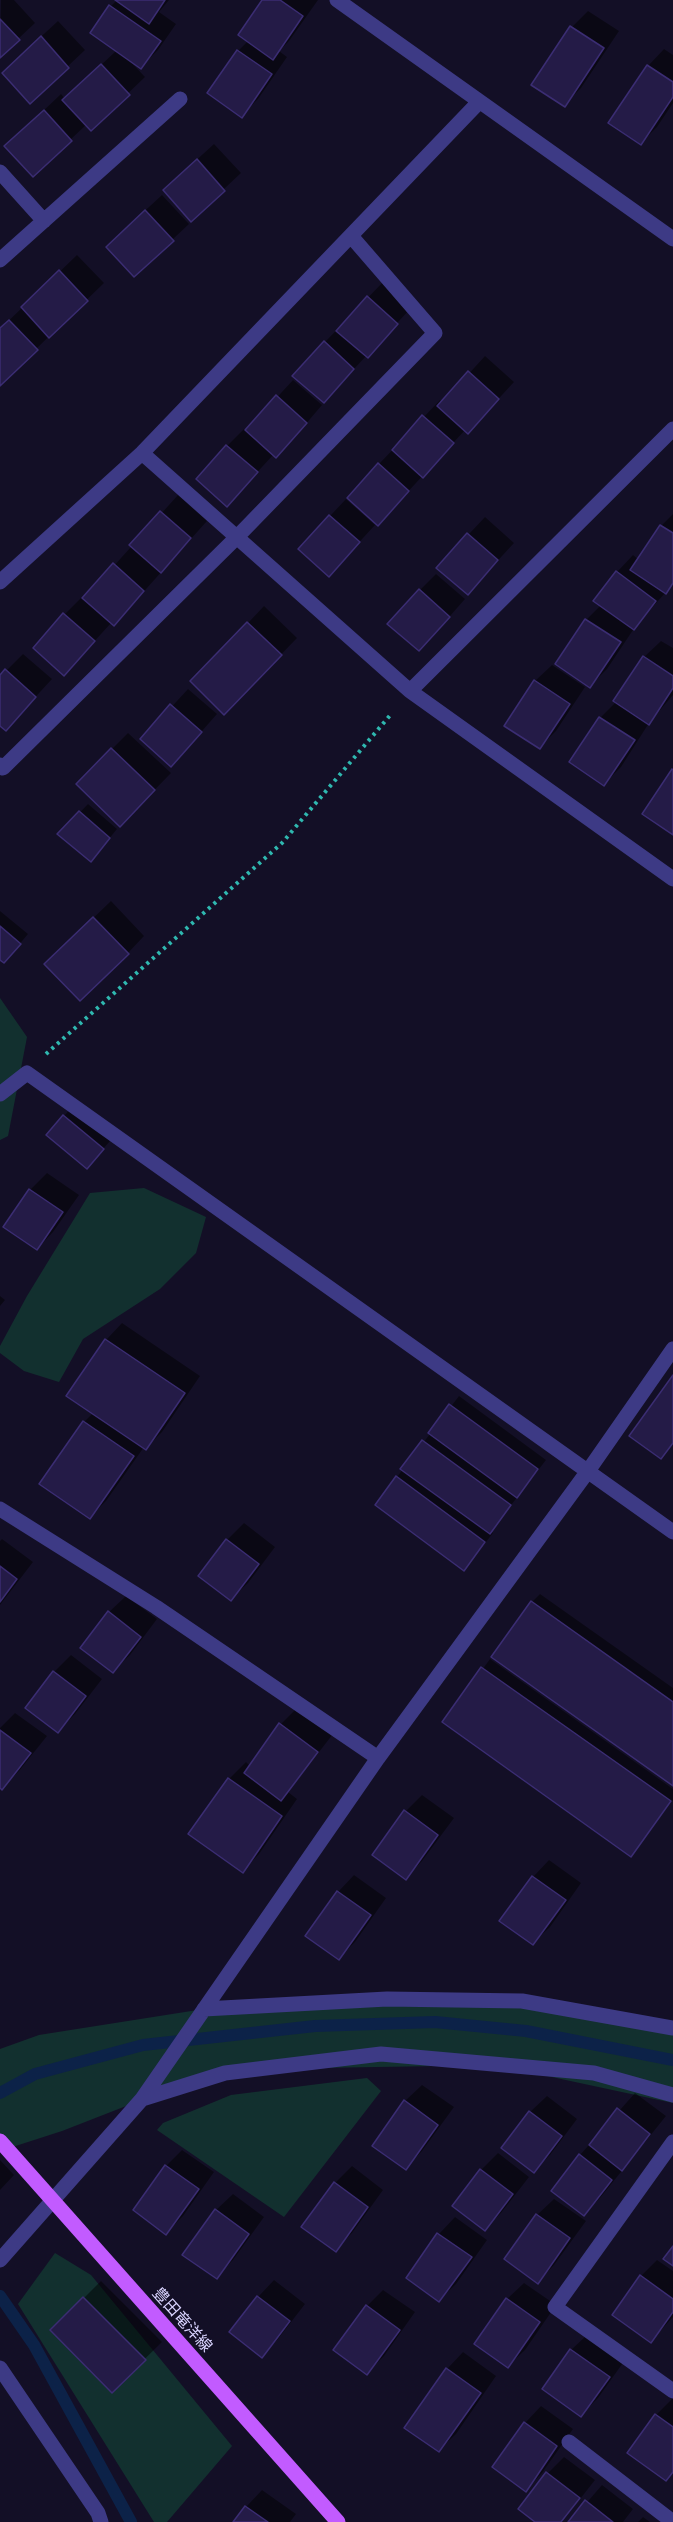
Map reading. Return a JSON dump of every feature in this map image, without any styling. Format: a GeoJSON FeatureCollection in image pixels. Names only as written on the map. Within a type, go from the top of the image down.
{"type":"FeatureCollection","features":[{"type":"Feature","properties":{"kind":"main road","name":"豊田竜洋線"},"geometry":{"type":"LineString","coordinates":[[0,2142],[338,2522]]}},
{"type":"Feature","properties":{"kind":"street"},"geometry":{"type":"LineString","coordinates":[[338,0],[673,239]]}},
{"type":"Feature","properties":{"kind":"street"},"geometry":{"type":"LineString","coordinates":[[0,260],[180,99]]}},
{"type":"Feature","properties":{"kind":"street"},"geometry":{"type":"LineString","coordinates":[[0,582],[142,453],[479,102]]}},
{"type":"Feature","properties":{"kind":"street"},"geometry":{"type":"LineString","coordinates":[[0,172],[44,221]]}},
{"type":"Feature","properties":{"kind":"street"},"geometry":{"type":"LineString","coordinates":[[0,765],[3,768],[236,538],[435,333],[351,236]]}},
{"type":"Feature","properties":{"kind":"street"},"geometry":{"type":"LineString","coordinates":[[410,692],[673,429]]}},
{"type":"Feature","properties":{"kind":"street"},"geometry":{"type":"LineString","coordinates":[[142,453],[410,692],[673,879]]}},
{"type":"Feature","properties":{"kind":"street"},"geometry":{"type":"LineString","coordinates":[[0,1094],[27,1072],[673,1532]]}},
{"type":"Feature","properties":{"kind":"street"},"geometry":{"type":"LineString","coordinates":[[0,2260],[51,2199],[142,2099],[378,1758],[588,1471],[673,1349]]}},
{"type":"Feature","properties":{"kind":"street"},"geometry":{"type":"LineString","coordinates":[[0,1509],[156,1607],[378,1758]]}},
{"type":"Feature","properties":{"kind":"street"},"geometry":{"type":"LineString","coordinates":[[204,2009],[387,1999],[522,2001],[673,2028]]}},
{"type":"Feature","properties":{"kind":"street"},"geometry":{"type":"LineString","coordinates":[[142,2099],[225,2073],[381,2054],[594,2073],[673,2095]]}},
{"type":"Feature","properties":{"kind":"street"},"geometry":{"type":"LineString","coordinates":[[673,2142],[555,2307],[673,2391]]}},
{"type":"Feature","properties":{"kind":"street"},"geometry":{"type":"LineString","coordinates":[[0,2368],[98,2513],[101,2522]]}},
{"type":"Feature","properties":{"kind":"street"},"geometry":{"type":"LineString","coordinates":[[569,2442],[673,2522]]}},
{"type":"Feature","properties":{"kind":"path"},"geometry":{"type":"LineString","coordinates":[[27,1072],[282,843],[410,692]]}},
{"type":"Feature","properties":{"kind":"green space"},"geometry":{"type":"Polygon","coordinates":[[[0,998],[27,1037],[8,1136],[0,1140],[0,998]]]}},
{"type":"Feature","properties":{"kind":"green space"},"geometry":{"type":"Polygon","coordinates":[[[144,1188],[206,1217],[196,1253],[160,1289],[83,1339],[59,1382],[24,1371],[0,1353],[0,1346],[27,1296],[90,1193],[144,1188]]]}},
{"type":"Feature","properties":{"kind":"green space"},"geometry":{"type":"Polygon","coordinates":[[[495,2000],[673,2033],[673,2103],[496,2065],[257,2069],[162,2092],[62,2131],[0,2151],[0,2049],[39,2035],[204,2009],[495,2000]]]}},
{"type":"Feature","properties":{"kind":"green space"},"geometry":{"type":"Polygon","coordinates":[[[367,2078],[381,2091],[284,2217],[157,2130],[163,2123],[231,2095],[367,2078]]]}},
{"type":"Feature","properties":{"kind":"green space"},"geometry":{"type":"Polygon","coordinates":[[[55,2253],[91,2275],[232,2446],[167,2522],[154,2522],[18,2304],[55,2253]]]}},
{"type":"Feature","properties":{"kind":"building"},"geometry":{"type":"Polygon","coordinates":[[[115,0],[165,0],[149,24],[115,0]]]}},
{"type":"Feature","properties":{"kind":"building"},"geometry":{"type":"Polygon","coordinates":[[[262,0],[280,0],[303,16],[273,60],[238,35],[262,0]]]}},
{"type":"Feature","properties":{"kind":"building"},"geometry":{"type":"Polygon","coordinates":[[[109,5],[161,41],[141,69],[90,33],[109,5]]]}},
{"type":"Feature","properties":{"kind":"building"},"geometry":{"type":"Polygon","coordinates":[[[0,19],[20,40],[0,58],[0,19]]]}},
{"type":"Feature","properties":{"kind":"building"},"geometry":{"type":"Polygon","coordinates":[[[570,26],[604,48],[565,107],[531,85],[570,26]]]}},
{"type":"Feature","properties":{"kind":"building"},"geometry":{"type":"Polygon","coordinates":[[[41,36],[69,68],[30,104],[2,73],[41,36]]]}},
{"type":"Feature","properties":{"kind":"building"},"geometry":{"type":"Polygon","coordinates":[[[237,50],[272,74],[242,118],[207,93],[237,50]]]}},
{"type":"Feature","properties":{"kind":"building"},"geometry":{"type":"Polygon","coordinates":[[[101,64],[130,95],[91,131],[62,100],[101,64]]]}},
{"type":"Feature","properties":{"kind":"building"},"geometry":{"type":"Polygon","coordinates":[[[647,65],[673,82],[673,97],[641,145],[608,123],[647,65]]]}},
{"type":"Feature","properties":{"kind":"building"},"geometry":{"type":"Polygon","coordinates":[[[44,110],[72,141],[33,177],[4,146],[44,110]]]}},
{"type":"Feature","properties":{"kind":"building"},"geometry":{"type":"Polygon","coordinates":[[[197,159],[225,191],[191,222],[163,190],[197,159]]]}},
{"type":"Feature","properties":{"kind":"building"},"geometry":{"type":"Polygon","coordinates":[[[145,210],[174,241],[134,277],[106,247],[145,210]]]}},
{"type":"Feature","properties":{"kind":"building"},"geometry":{"type":"Polygon","coordinates":[[[59,270],[88,301],[49,338],[21,307],[59,270]]]}},
{"type":"Feature","properties":{"kind":"building"},"geometry":{"type":"Polygon","coordinates":[[[367,296],[398,324],[368,358],[336,331],[367,296]]]}},
{"type":"Feature","properties":{"kind":"building"},"geometry":{"type":"Polygon","coordinates":[[[9,320],[38,350],[0,386],[0,328],[9,320]]]}},
{"type":"Feature","properties":{"kind":"building"},"geometry":{"type":"Polygon","coordinates":[[[324,341],[354,369],[324,403],[292,376],[324,341]]]}},
{"type":"Feature","properties":{"kind":"building"},"geometry":{"type":"Polygon","coordinates":[[[468,371],[499,399],[468,434],[437,406],[468,371]]]}},
{"type":"Feature","properties":{"kind":"building"},"geometry":{"type":"Polygon","coordinates":[[[276,395],[307,423],[276,458],[245,430],[276,395]]]}},
{"type":"Feature","properties":{"kind":"building"},"geometry":{"type":"Polygon","coordinates":[[[422,415],[454,443],[423,478],[392,450],[422,415]]]}},
{"type":"Feature","properties":{"kind":"building"},"geometry":{"type":"Polygon","coordinates":[[[226,445],[258,472],[227,507],[196,479],[226,445]]]}},
{"type":"Feature","properties":{"kind":"building"},"geometry":{"type":"Polygon","coordinates":[[[378,463],[409,491],[378,526],[347,498],[378,463]]]}},
{"type":"Feature","properties":{"kind":"building"},"geometry":{"type":"Polygon","coordinates":[[[160,511],[191,538],[161,573],[129,545],[160,511]]]}},
{"type":"Feature","properties":{"kind":"building"},"geometry":{"type":"Polygon","coordinates":[[[329,515],[360,542],[329,577],[298,549],[329,515]]]}},
{"type":"Feature","properties":{"kind":"building"},"geometry":{"type":"Polygon","coordinates":[[[660,525],[673,533],[673,583],[666,594],[630,570],[660,525]]]}},
{"type":"Feature","properties":{"kind":"building"},"geometry":{"type":"Polygon","coordinates":[[[467,533],[498,560],[468,595],[436,568],[467,533]]]}},
{"type":"Feature","properties":{"kind":"building"},"geometry":{"type":"Polygon","coordinates":[[[113,563],[144,591],[114,626],[82,598],[113,563]]]}},
{"type":"Feature","properties":{"kind":"building"},"geometry":{"type":"Polygon","coordinates":[[[616,571],[656,601],[634,630],[593,601],[616,571]]]}},
{"type":"Feature","properties":{"kind":"building"},"geometry":{"type":"Polygon","coordinates":[[[419,589],[450,617],[419,651],[387,624],[419,589]]]}},
{"type":"Feature","properties":{"kind":"building"},"geometry":{"type":"Polygon","coordinates":[[[63,613],[95,641],[64,676],[33,648],[63,613]]]}},
{"type":"Feature","properties":{"kind":"building"},"geometry":{"type":"Polygon","coordinates":[[[585,619],[621,642],[590,688],[555,664],[585,619]]]}},
{"type":"Feature","properties":{"kind":"building"},"geometry":{"type":"Polygon","coordinates":[[[247,622],[282,655],[224,715],[190,681],[247,622]]]}},
{"type":"Feature","properties":{"kind":"building"},"geometry":{"type":"Polygon","coordinates":[[[643,656],[673,676],[673,688],[649,725],[613,701],[643,656]]]}},
{"type":"Feature","properties":{"kind":"building"},"geometry":{"type":"Polygon","coordinates":[[[5,669],[36,697],[6,731],[0,726],[0,675],[5,669]]]}},
{"type":"Feature","properties":{"kind":"building"},"geometry":{"type":"Polygon","coordinates":[[[534,680],[570,704],[540,749],[504,726],[534,680]]]}},
{"type":"Feature","properties":{"kind":"building"},"geometry":{"type":"Polygon","coordinates":[[[170,704],[202,732],[171,767],[140,739],[170,704]]]}},
{"type":"Feature","properties":{"kind":"building"},"geometry":{"type":"Polygon","coordinates":[[[599,717],[635,740],[604,786],[569,762],[599,717]]]}},
{"type":"Feature","properties":{"kind":"building"},"geometry":{"type":"Polygon","coordinates":[[[111,748],[155,790],[120,827],[76,784],[111,748]]]}},
{"type":"Feature","properties":{"kind":"building"},"geometry":{"type":"Polygon","coordinates":[[[673,770],[673,835],[642,814],[673,770]]]}},
{"type":"Feature","properties":{"kind":"building"},"geometry":{"type":"Polygon","coordinates":[[[79,811],[110,838],[91,862],[57,834],[79,811]]]}},
{"type":"Feature","properties":{"kind":"building"},"geometry":{"type":"Polygon","coordinates":[[[93,917],[129,954],[80,1001],[44,964],[93,917]]]}},
{"type":"Feature","properties":{"kind":"building"},"geometry":{"type":"Polygon","coordinates":[[[0,926],[21,944],[4,963],[0,960],[0,926]]]}},
{"type":"Feature","properties":{"kind":"building"},"geometry":{"type":"Polygon","coordinates":[[[63,1115],[104,1149],[87,1169],[46,1135],[63,1115]]]}},
{"type":"Feature","properties":{"kind":"building"},"geometry":{"type":"Polygon","coordinates":[[[29,1189],[63,1212],[37,1250],[3,1227],[29,1189]]]}},
{"type":"Feature","properties":{"kind":"building"},"geometry":{"type":"Polygon","coordinates":[[[105,1339],[185,1393],[146,1450],[66,1396],[105,1339]]]}},
{"type":"Feature","properties":{"kind":"building"},"geometry":{"type":"Polygon","coordinates":[[[673,1375],[673,1443],[661,1459],[629,1436],[673,1375]]]}},
{"type":"Feature","properties":{"kind":"building"},"geometry":{"type":"Polygon","coordinates":[[[449,1404],[538,1469],[517,1498],[428,1433],[449,1404]]]}},
{"type":"Feature","properties":{"kind":"building"},"geometry":{"type":"Polygon","coordinates":[[[83,1421],[134,1456],[90,1519],[39,1484],[83,1421]]]}},
{"type":"Feature","properties":{"kind":"building"},"geometry":{"type":"Polygon","coordinates":[[[422,1440],[511,1505],[490,1534],[400,1469],[422,1440]]]}},
{"type":"Feature","properties":{"kind":"building"},"geometry":{"type":"Polygon","coordinates":[[[396,1476],[485,1542],[464,1571],[375,1505],[396,1476]]]}},
{"type":"Feature","properties":{"kind":"building"},"geometry":{"type":"Polygon","coordinates":[[[226,1539],[259,1564],[231,1601],[198,1576],[226,1539]]]}},
{"type":"Feature","properties":{"kind":"building"},"geometry":{"type":"Polygon","coordinates":[[[0,1566],[17,1579],[0,1602],[0,1566]]]}},
{"type":"Feature","properties":{"kind":"building"},"geometry":{"type":"Polygon","coordinates":[[[531,1601],[673,1702],[673,1786],[491,1657],[531,1601]]]}},
{"type":"Feature","properties":{"kind":"building"},"geometry":{"type":"Polygon","coordinates":[[[108,1611],[141,1637],[113,1673],[80,1648],[108,1611]]]}},
{"type":"Feature","properties":{"kind":"building"},"geometry":{"type":"Polygon","coordinates":[[[481,1667],[671,1801],[631,1857],[442,1722],[481,1667]]]}},
{"type":"Feature","properties":{"kind":"building"},"geometry":{"type":"Polygon","coordinates":[[[53,1671],[86,1696],[58,1733],[25,1708],[53,1671]]]}},
{"type":"Feature","properties":{"kind":"building"},"geometry":{"type":"Polygon","coordinates":[[[279,1723],[318,1752],[281,1801],[244,1773],[279,1723]]]}},
{"type":"Feature","properties":{"kind":"building"},"geometry":{"type":"Polygon","coordinates":[[[0,1730],[31,1753],[2,1790],[0,1788],[0,1730]]]}},
{"type":"Feature","properties":{"kind":"building"},"geometry":{"type":"Polygon","coordinates":[[[228,1778],[282,1816],[243,1873],[188,1834],[228,1778]]]}},
{"type":"Feature","properties":{"kind":"building"},"geometry":{"type":"Polygon","coordinates":[[[404,1810],[438,1835],[406,1880],[372,1855],[404,1810]]]}},
{"type":"Feature","properties":{"kind":"building"},"geometry":{"type":"Polygon","coordinates":[[[532,1876],[566,1900],[533,1945],[499,1921],[532,1876]]]}},
{"type":"Feature","properties":{"kind":"building"},"geometry":{"type":"Polygon","coordinates":[[[337,1891],[371,1915],[339,1960],[305,1936],[337,1891]]]}},
{"type":"Feature","properties":{"kind":"building"},"geometry":{"type":"Polygon","coordinates":[[[404,2100],[438,2125],[406,2170],[372,2146],[404,2100]]]}},
{"type":"Feature","properties":{"kind":"building"},"geometry":{"type":"Polygon","coordinates":[[[617,2108],[650,2134],[622,2171],[589,2145],[617,2108]]]}},
{"type":"Feature","properties":{"kind":"building"},"geometry":{"type":"Polygon","coordinates":[[[529,2111],[562,2136],[534,2173],[501,2148],[529,2111]]]}},
{"type":"Feature","properties":{"kind":"building"},"geometry":{"type":"Polygon","coordinates":[[[579,2154],[612,2180],[584,2216],[551,2191],[579,2154]]]}},
{"type":"Feature","properties":{"kind":"building"},"geometry":{"type":"Polygon","coordinates":[[[165,2165],[199,2189],[166,2235],[133,2210],[165,2165]]]}},
{"type":"Feature","properties":{"kind":"building"},"geometry":{"type":"Polygon","coordinates":[[[480,2169],[513,2194],[485,2231],[452,2206],[480,2169]]]}},
{"type":"Feature","properties":{"kind":"building"},"geometry":{"type":"Polygon","coordinates":[[[334,2182],[368,2207],[336,2252],[301,2227],[334,2182]]]}},
{"type":"Feature","properties":{"kind":"building"},"geometry":{"type":"Polygon","coordinates":[[[215,2209],[249,2234],[217,2279],[182,2255],[215,2209]]]}},
{"type":"Feature","properties":{"kind":"building"},"geometry":{"type":"Polygon","coordinates":[[[536,2214],[570,2238],[538,2284],[504,2259],[536,2214]]]}},
{"type":"Feature","properties":{"kind":"building"},"geometry":{"type":"Polygon","coordinates":[[[437,2233],[472,2257],[439,2302],[406,2278],[437,2233]]]}},
{"type":"Feature","properties":{"kind":"building"},"geometry":{"type":"Polygon","coordinates":[[[673,2246],[673,2266],[663,2259],[673,2246]]]}},
{"type":"Feature","properties":{"kind":"building"},"geometry":{"type":"Polygon","coordinates":[[[640,2275],[673,2299],[673,2312],[651,2343],[612,2315],[640,2275]]]}},
{"type":"Feature","properties":{"kind":"building"},"geometry":{"type":"Polygon","coordinates":[[[257,2296],[290,2321],[262,2358],[229,2332],[257,2296]]]}},
{"type":"Feature","properties":{"kind":"building"},"geometry":{"type":"Polygon","coordinates":[[[83,2297],[146,2360],[112,2393],[50,2330],[83,2297]]]}},
{"type":"Feature","properties":{"kind":"building"},"geometry":{"type":"Polygon","coordinates":[[[506,2298],[540,2322],[508,2368],[474,2344],[506,2298]]]}},
{"type":"Feature","properties":{"kind":"building"},"geometry":{"type":"Polygon","coordinates":[[[366,2305],[400,2330],[367,2375],[333,2350],[366,2305]]]}},
{"type":"Feature","properties":{"kind":"building"},"geometry":{"type":"Polygon","coordinates":[[[570,2349],[610,2377],[581,2417],[542,2389],[570,2349]]]}},
{"type":"Feature","properties":{"kind":"building"},"geometry":{"type":"Polygon","coordinates":[[[446,2368],[481,2393],[439,2452],[404,2428],[446,2368]]]}},
{"type":"Feature","properties":{"kind":"building"},"geometry":{"type":"Polygon","coordinates":[[[655,2414],[673,2427],[673,2472],[666,2481],[627,2453],[655,2414]]]}},
{"type":"Feature","properties":{"kind":"building"},"geometry":{"type":"Polygon","coordinates":[[[524,2422],[557,2446],[526,2492],[492,2467],[524,2422]]]}},
{"type":"Feature","properties":{"kind":"building"},"geometry":{"type":"Polygon","coordinates":[[[546,2472],[580,2498],[561,2522],[535,2522],[518,2509],[546,2472]]]}},
{"type":"Feature","properties":{"kind":"building"},"geometry":{"type":"Polygon","coordinates":[[[585,2500],[613,2522],[568,2522],[585,2500]]]}},
{"type":"Feature","properties":{"kind":"building"},"geometry":{"type":"Polygon","coordinates":[[[245,2506],[268,2522],[233,2522],[245,2506]]]}},
{"type":"Feature","properties":{"kind":"waterway"},"geometry":{"type":"LineString","coordinates":[[0,2093],[35,2074],[143,2045],[315,2026],[435,2022],[526,2031],[673,2060]]}},
{"type":"Feature","properties":{"kind":"waterway"},"geometry":{"type":"LineString","coordinates":[[0,2296],[34,2345],[131,2522]]}}]}
